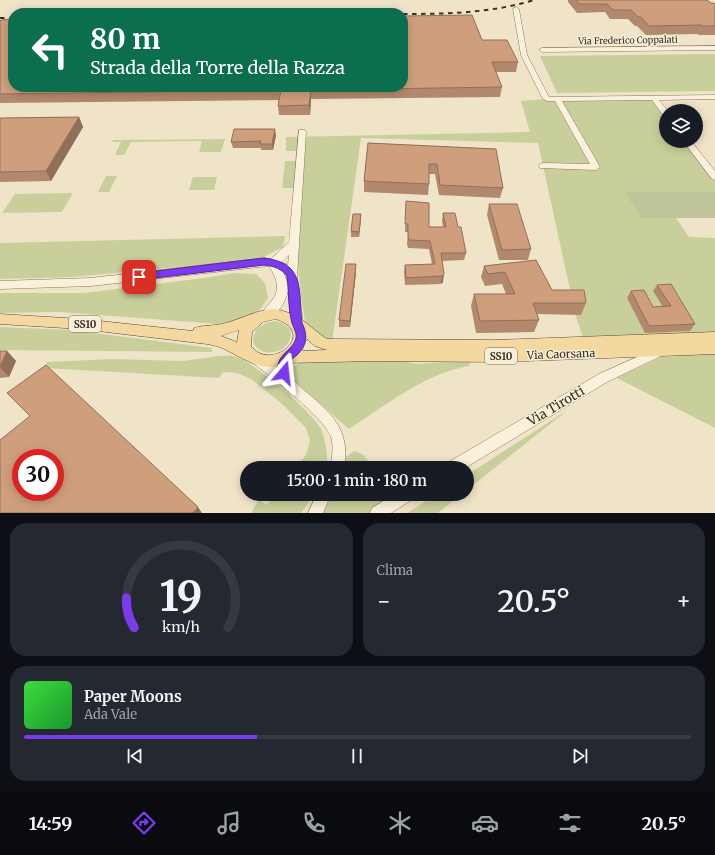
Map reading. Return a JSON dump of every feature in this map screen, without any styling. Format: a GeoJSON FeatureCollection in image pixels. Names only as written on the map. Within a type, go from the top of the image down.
{"type":"FeatureCollection","features":[{"type":"Feature","properties":{"kind":"main road"},"geometry":{"type":"LineString","coordinates":[[284,315],[297,323],[301,331],[299,344],[294,351],[286,357],[277,361],[267,361],[253,357],[244,348],[244,336],[250,324],[262,317],[284,315]]}},
{"type":"Feature","properties":{"kind":"main road","name":"SS10"},"geometry":{"type":"LineString","coordinates":[[169,333],[221,330],[262,317]]}},
{"type":"Feature","properties":{"kind":"main road","name":"SS10"},"geometry":{"type":"LineString","coordinates":[[0,319],[81,324],[207,338],[224,342],[253,357]]}},
{"type":"Feature","properties":{"kind":"main road","name":"Via Caorsana"},"geometry":{"type":"LineString","coordinates":[[297,323],[320,342],[329,345],[496,346],[715,338]]}},
{"type":"Feature","properties":{"kind":"main road","name":"Via Caorsana"},"geometry":{"type":"LineString","coordinates":[[286,357],[374,355],[498,356],[715,348]]}},
{"type":"Feature","properties":{"kind":"street"},"geometry":{"type":"LineString","coordinates":[[516,9],[524,55],[548,99],[715,97]]}},
{"type":"Feature","properties":{"kind":"street","name":"Via Frederico Coppalati"},"geometry":{"type":"LineString","coordinates":[[542,50],[715,48]]}},
{"type":"Feature","properties":{"kind":"street"},"geometry":{"type":"LineString","coordinates":[[654,98],[659,104]]}},
{"type":"Feature","properties":{"kind":"street"},"geometry":{"type":"LineString","coordinates":[[543,166],[596,167],[557,99]]}},
{"type":"Feature","properties":{"kind":"street"},"geometry":{"type":"LineString","coordinates":[[297,323],[292,276],[302,132]]}},
{"type":"Feature","properties":{"kind":"street"},"geometry":{"type":"LineString","coordinates":[[692,148],[715,178]]}},
{"type":"Feature","properties":{"kind":"street"},"geometry":{"type":"LineString","coordinates":[[273,263],[295,243]]}},
{"type":"Feature","properties":{"kind":"street"},"geometry":{"type":"LineString","coordinates":[[0,285],[91,282],[249,263],[273,263],[286,268],[292,276]]}},
{"type":"Feature","properties":{"kind":"street"},"geometry":{"type":"LineString","coordinates":[[262,317],[278,303],[283,290],[280,276],[273,263]]}},
{"type":"Feature","properties":{"kind":"street","name":"Via Tirotti"},"geometry":{"type":"LineString","coordinates":[[464,461],[603,378],[664,350]]}},
{"type":"Feature","properties":{"kind":"street"},"geometry":{"type":"LineString","coordinates":[[253,357],[292,388],[328,420],[336,434],[339,451],[338,461]]}},
{"type":"Feature","properties":{"kind":"street"},"geometry":{"type":"LineString","coordinates":[[286,357],[284,373],[292,388]]}},
{"type":"Feature","properties":{"kind":"street"},"geometry":{"type":"LineString","coordinates":[[315,513],[321,501]]}},
{"type":"Feature","properties":{"kind":"street"},"geometry":{"type":"LineString","coordinates":[[376,513],[396,501]]}},
{"type":"Feature","properties":{"kind":"green space"},"geometry":{"type":"Polygon","coordinates":[[[715,54],[715,91],[557,93],[540,56],[715,54]]]}},
{"type":"Feature","properties":{"kind":"green space"},"geometry":{"type":"Polygon","coordinates":[[[652,98],[659,108],[659,148],[690,148],[715,181],[715,192],[626,192],[641,218],[676,218],[689,237],[715,238],[715,335],[584,340],[576,317],[538,143],[361,138],[332,343],[329,345],[305,322],[295,232],[298,188],[282,188],[285,161],[300,161],[300,151],[286,151],[286,137],[530,132],[521,101],[547,99],[652,98]]]}},
{"type":"Feature","properties":{"kind":"green space"},"geometry":{"type":"Polygon","coordinates":[[[225,139],[221,152],[199,152],[202,141],[131,142],[124,155],[115,155],[121,142],[112,142],[113,140],[225,139]]]}},
{"type":"Feature","properties":{"kind":"green space"},"geometry":{"type":"Polygon","coordinates":[[[106,176],[117,176],[109,192],[98,192],[106,176]]]}},
{"type":"Feature","properties":{"kind":"green space"},"geometry":{"type":"Polygon","coordinates":[[[193,177],[217,177],[214,190],[189,190],[193,177]]]}},
{"type":"Feature","properties":{"kind":"green space"},"geometry":{"type":"Polygon","coordinates":[[[625,192],[715,192],[715,218],[641,218],[625,192]]]}},
{"type":"Feature","properties":{"kind":"green space"},"geometry":{"type":"Polygon","coordinates":[[[73,193],[62,212],[2,213],[15,194],[73,193]]]}},
{"type":"Feature","properties":{"kind":"green space"},"geometry":{"type":"Polygon","coordinates":[[[285,236],[283,247],[260,259],[73,277],[0,279],[0,243],[285,236]]]}},
{"type":"Feature","properties":{"kind":"green space"},"geometry":{"type":"Polygon","coordinates":[[[235,273],[256,274],[265,283],[268,298],[259,311],[244,318],[218,324],[59,312],[0,313],[0,293],[84,293],[235,273]]]}},
{"type":"Feature","properties":{"kind":"green space"},"geometry":{"type":"Polygon","coordinates":[[[276,321],[282,323],[290,329],[291,337],[283,348],[277,351],[263,352],[257,348],[253,342],[253,337],[257,329],[263,324],[276,321]]]}},
{"type":"Feature","properties":{"kind":"green space"},"geometry":{"type":"Polygon","coordinates":[[[0,327],[70,330],[212,348],[212,352],[0,350],[0,327]]]}},
{"type":"Feature","properties":{"kind":"green space"},"geometry":{"type":"Polygon","coordinates":[[[715,353],[715,428],[617,378],[661,357],[715,353]]]}},
{"type":"Feature","properties":{"kind":"green space"},"geometry":{"type":"Polygon","coordinates":[[[218,356],[235,356],[256,368],[281,387],[313,418],[321,429],[325,440],[327,461],[301,461],[306,455],[310,441],[306,428],[281,403],[251,379],[237,373],[223,372],[219,378],[44,368],[47,362],[112,359],[184,361],[218,356]]]}},
{"type":"Feature","properties":{"kind":"green space"},"geometry":{"type":"Polygon","coordinates":[[[399,360],[415,364],[472,360],[469,366],[452,370],[421,383],[349,429],[295,382],[290,369],[302,361],[399,360]]]}},
{"type":"Feature","properties":{"kind":"green space"},"geometry":{"type":"Polygon","coordinates":[[[569,409],[474,484],[474,470],[569,409]]]}},
{"type":"Feature","properties":{"kind":"green space"},"geometry":{"type":"Polygon","coordinates":[[[354,451],[362,454],[368,461],[345,461],[346,457],[354,451]]]}},
{"type":"Feature","properties":{"kind":"green space"},"geometry":{"type":"Polygon","coordinates":[[[258,501],[267,505],[270,501],[310,501],[301,513],[252,513],[258,501]]]}},
{"type":"Feature","properties":{"kind":"green space"},"geometry":{"type":"Polygon","coordinates":[[[328,501],[391,501],[372,513],[323,513],[328,501]]]}},
{"type":"Feature","properties":{"kind":"green space"},"geometry":{"type":"Polygon","coordinates":[[[426,501],[453,501],[438,513],[407,513],[426,501]]]}},
{"type":"Feature","properties":{"kind":"building"},"geometry":{"type":"Polygon","coordinates":[[[576,0],[707,0],[715,4],[715,26],[649,26],[641,17],[638,17],[631,10],[613,10],[607,4],[579,4],[576,0]]]}},
{"type":"Feature","properties":{"kind":"building"},"geometry":{"type":"Polygon","coordinates":[[[472,15],[482,40],[507,40],[518,62],[492,62],[502,87],[408,88],[408,16],[472,15]]]}},
{"type":"Feature","properties":{"kind":"building"},"geometry":{"type":"Polygon","coordinates":[[[8,19],[8,92],[140,92],[0,94],[1,20],[8,19]]]}},
{"type":"Feature","properties":{"kind":"building"},"geometry":{"type":"Polygon","coordinates":[[[281,92],[311,92],[309,105],[278,106],[281,92]]]}},
{"type":"Feature","properties":{"kind":"building"},"geometry":{"type":"Polygon","coordinates":[[[79,117],[46,171],[0,172],[0,118],[79,117]]]}},
{"type":"Feature","properties":{"kind":"building"},"geometry":{"type":"Polygon","coordinates":[[[234,129],[275,129],[272,144],[260,144],[261,141],[231,142],[234,129]]]}},
{"type":"Feature","properties":{"kind":"building"},"geometry":{"type":"Polygon","coordinates":[[[368,143],[496,149],[503,188],[440,185],[437,164],[429,164],[429,184],[364,181],[368,143]]]}},
{"type":"Feature","properties":{"kind":"building"},"geometry":{"type":"Polygon","coordinates":[[[406,201],[429,203],[429,227],[446,227],[443,213],[455,213],[458,227],[461,227],[466,253],[441,253],[444,274],[442,276],[406,278],[405,265],[435,264],[430,241],[409,240],[408,224],[405,224],[406,201]]]}},
{"type":"Feature","properties":{"kind":"building"},"geometry":{"type":"Polygon","coordinates":[[[489,204],[517,204],[531,249],[502,250],[489,204]]]}},
{"type":"Feature","properties":{"kind":"building"},"geometry":{"type":"Polygon","coordinates":[[[353,214],[361,214],[359,232],[351,231],[353,214]]]}},
{"type":"Feature","properties":{"kind":"building"},"geometry":{"type":"Polygon","coordinates":[[[536,260],[552,290],[584,290],[586,303],[533,303],[539,320],[480,321],[474,294],[515,294],[505,272],[488,274],[484,266],[536,260]]]}},
{"type":"Feature","properties":{"kind":"building"},"geometry":{"type":"Polygon","coordinates":[[[346,264],[356,264],[350,321],[339,320],[346,264]]]}},
{"type":"Feature","properties":{"kind":"building"},"geometry":{"type":"Polygon","coordinates":[[[671,284],[695,324],[649,326],[631,291],[644,290],[653,307],[671,306],[657,285],[671,284]]]}},
{"type":"Feature","properties":{"kind":"building"},"geometry":{"type":"Polygon","coordinates":[[[0,351],[7,351],[0,367],[0,351]]]}},
{"type":"Feature","properties":{"kind":"building"},"geometry":{"type":"Polygon","coordinates":[[[46,365],[198,507],[193,513],[0,513],[0,440],[30,416],[7,393],[46,365]]]}},
{"type":"Feature","properties":{"kind":"railway"},"geometry":{"type":"LineString","coordinates":[[408,14],[469,12],[502,8],[534,0]]}},
{"type":"Feature","properties":{"kind":"railway"},"geometry":{"type":"LineString","coordinates":[[0,18],[8,18]]}},
{"type":"Feature","properties":{"kind":"route"},"geometry":{"type":"LineString","coordinates":[[139,277],[264,262],[273,263],[286,268],[292,276],[297,323],[301,331],[301,337],[299,344],[294,351],[286,357],[284,373]]}}]}
